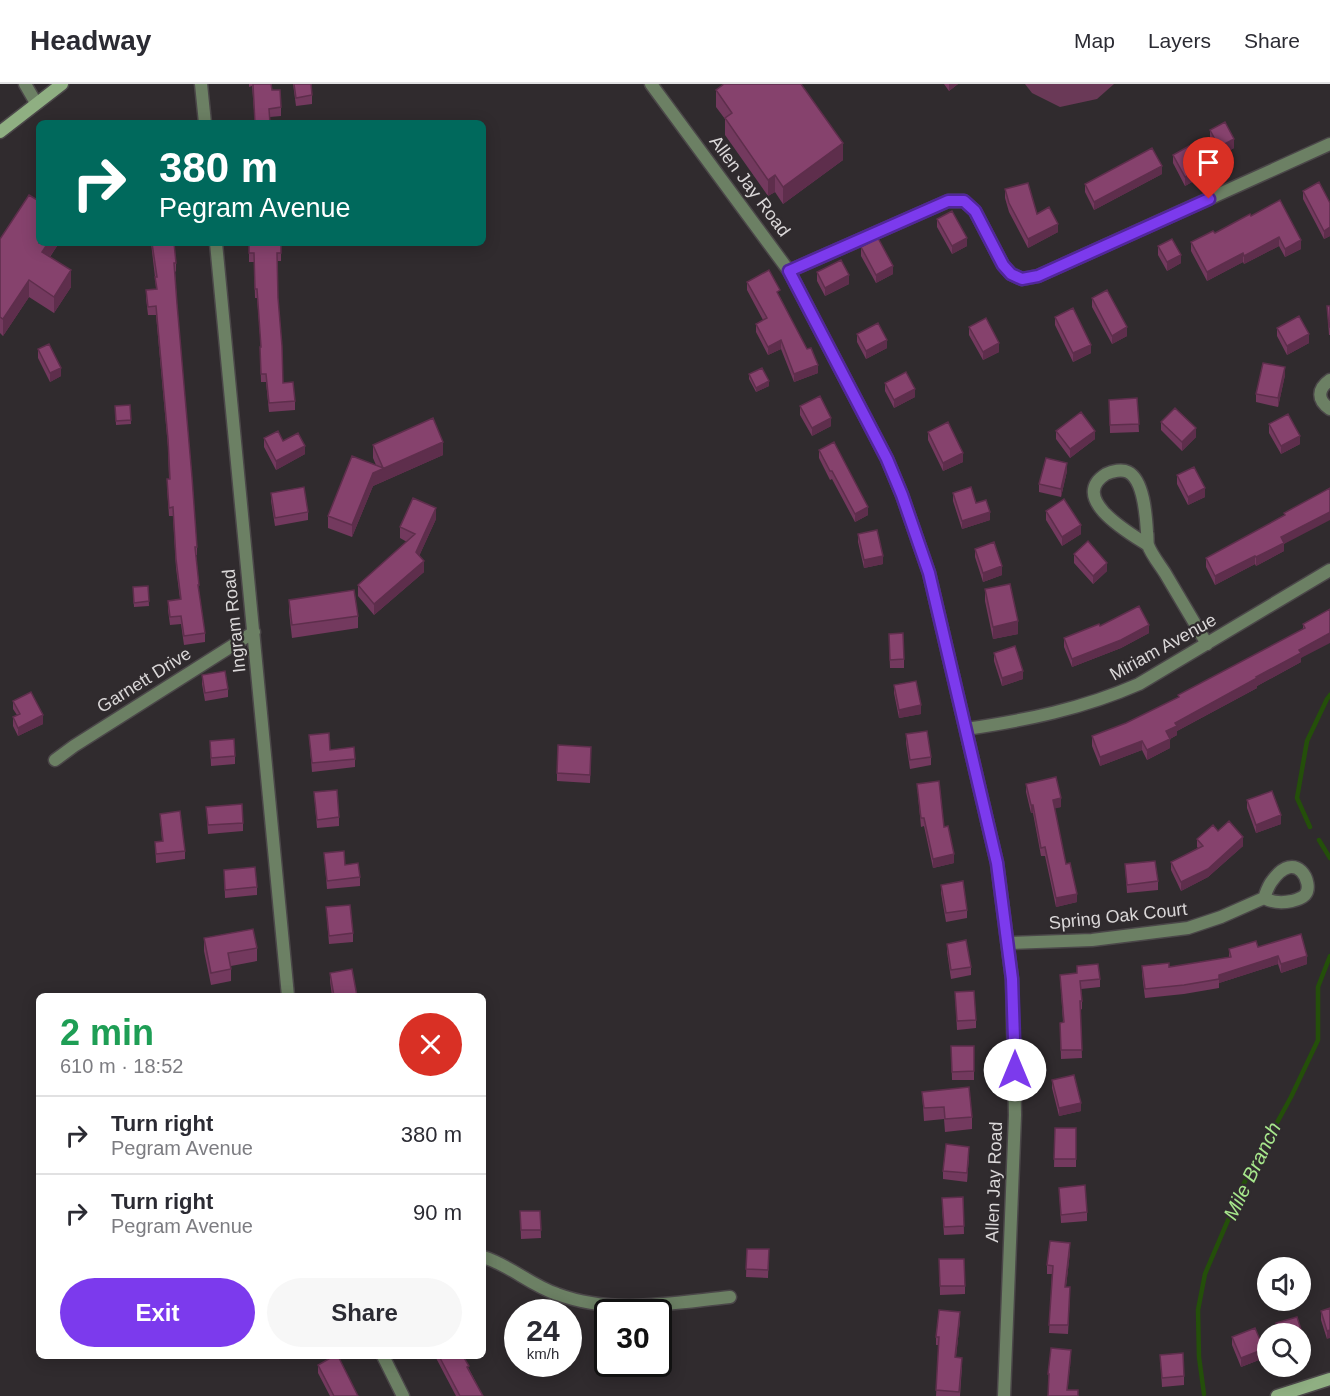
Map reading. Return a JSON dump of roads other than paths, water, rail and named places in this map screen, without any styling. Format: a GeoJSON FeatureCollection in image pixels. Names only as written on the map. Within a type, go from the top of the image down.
{"type":"FeatureCollection","features":[{"type":"Feature","properties":{"kind":"main road"},"geometry":{"type":"LineString","coordinates":[[0,132],[62,84]]}},
{"type":"Feature","properties":{"kind":"main road"},"geometry":{"type":"LineString","coordinates":[[1277,1396],[1330,1379]]}},
{"type":"Feature","properties":{"kind":"street"},"geometry":{"type":"LineString","coordinates":[[25,84],[36,103]]}},
{"type":"Feature","properties":{"kind":"street"},"geometry":{"type":"LineString","coordinates":[[201,84],[205,120]]}},
{"type":"Feature","properties":{"kind":"street","name":"Allen Jay Road"},"geometry":{"type":"LineString","coordinates":[[651,84],[789,271],[887,459],[929,573],[997,863],[1012,979],[1015,1115],[1004,1396]]}},
{"type":"Feature","properties":{"kind":"street"},"geometry":{"type":"LineString","coordinates":[[789,271],[948,201],[964,201],[975,211],[1003,265],[1011,274],[1022,279],[1038,276],[1330,144]]}},
{"type":"Feature","properties":{"kind":"street","name":"Ingram Road"},"geometry":{"type":"LineString","coordinates":[[216,246],[288,993]]}},
{"type":"Feature","properties":{"kind":"street"},"geometry":{"type":"LineString","coordinates":[[1330,380],[1320,392],[1325,406],[1330,409]]}},
{"type":"Feature","properties":{"kind":"street"},"geometry":{"type":"LineString","coordinates":[[1148,545],[1146,507],[1135,479],[1129,472],[1108,473],[1094,489],[1095,499],[1111,519],[1148,545],[1207,644]]}},
{"type":"Feature","properties":{"kind":"street","name":"Miriam Avenue"},"geometry":{"type":"LineString","coordinates":[[966,729],[1013,722],[1061,711],[1109,697],[1139,684],[1330,570]]}},
{"type":"Feature","properties":{"kind":"street","name":"Garnett Drive"},"geometry":{"type":"LineString","coordinates":[[54,760],[254,632]]}},
{"type":"Feature","properties":{"kind":"street","name":"Spring Oak Court"},"geometry":{"type":"LineString","coordinates":[[1008,944],[1092,940],[1188,928],[1221,917],[1264,898]]}},
{"type":"Feature","properties":{"kind":"street"},"geometry":{"type":"LineString","coordinates":[[486,1258],[510,1268],[527,1280],[554,1293],[592,1304],[632,1306],[730,1297]]}},
{"type":"Feature","properties":{"kind":"street"},"geometry":{"type":"LineString","coordinates":[[384,1359],[403,1396]]}},
{"type":"Feature","properties":{"kind":"waterway","name":"Mile Branch"},"geometry":{"type":"LineString","coordinates":[[1310,827],[1297,798],[1307,741],[1330,695]]}},
{"type":"Feature","properties":{"kind":"waterway","name":"Mile Branch"},"geometry":{"type":"LineString","coordinates":[[1319,840],[1330,858]]}},
{"type":"Feature","properties":{"kind":"waterway","name":"Mile Branch"},"geometry":{"type":"LineString","coordinates":[[1204,1394],[1199,1357],[1198,1310],[1205,1274],[1243,1185],[1291,1097],[1318,1040],[1318,987],[1330,956]]}}]}
